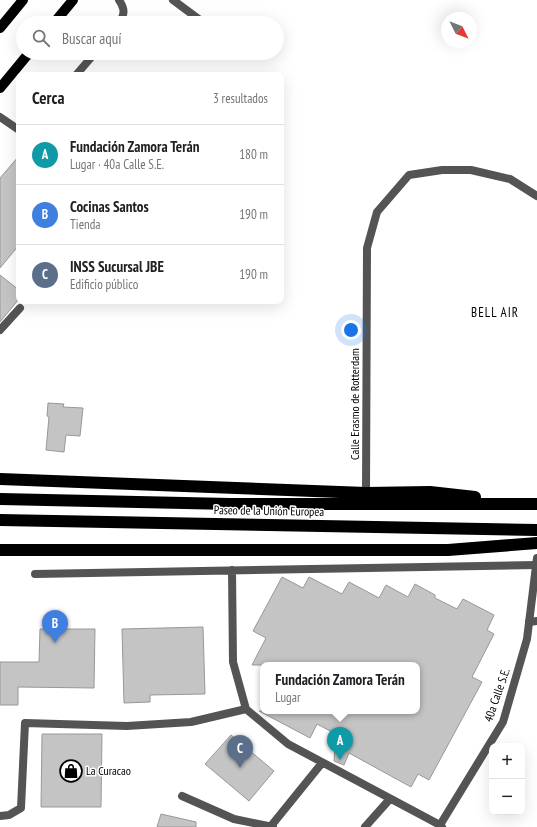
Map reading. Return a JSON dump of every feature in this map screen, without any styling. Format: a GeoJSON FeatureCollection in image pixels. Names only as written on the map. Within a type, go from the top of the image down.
{"type":"FeatureCollection","features":[{"type":"Feature","properties":{"kind":"highway","name":"Paseo de la Unión Europea"},"geometry":{"type":"LineString","coordinates":[[0,480],[366,493],[430,492],[537,504]]}},
{"type":"Feature","properties":{"kind":"highway","name":"Paseo de la Unión Europea"},"geometry":{"type":"LineString","coordinates":[[0,499],[230,504],[522,503]]}},
{"type":"Feature","properties":{"kind":"highway","name":"Paseo de la Unión Europea"},"geometry":{"type":"LineString","coordinates":[[0,520],[537,530]]}},
{"type":"Feature","properties":{"kind":"highway"},"geometry":{"type":"LineString","coordinates":[[0,550],[448,550],[537,543]]}},
{"type":"Feature","properties":{"kind":"main road"},"geometry":{"type":"LineString","coordinates":[[0,28],[23,0]]}},
{"type":"Feature","properties":{"kind":"main road"},"geometry":{"type":"LineString","coordinates":[[60,16],[74,0]]}},
{"type":"Feature","properties":{"kind":"main road"},"geometry":{"type":"LineString","coordinates":[[0,88],[23,60]]}},
{"type":"Feature","properties":{"kind":"street"},"geometry":{"type":"LineString","coordinates":[[119,0],[124,8],[123,16]]}},
{"type":"Feature","properties":{"kind":"street"},"geometry":{"type":"LineString","coordinates":[[176,1],[195,16]]}},
{"type":"Feature","properties":{"kind":"street"},"geometry":{"type":"LineString","coordinates":[[79,72],[89,60]]}},
{"type":"Feature","properties":{"kind":"street"},"geometry":{"type":"LineString","coordinates":[[0,117],[16,128]]}},
{"type":"Feature","properties":{"kind":"street","name":"Calle Erasmo de Rotterdam"},"geometry":{"type":"LineString","coordinates":[[366,493],[367,248],[376,212],[409,175],[442,170],[471,170],[510,179],[537,196]]}},
{"type":"Feature","properties":{"kind":"street"},"geometry":{"type":"LineString","coordinates":[[0,330],[20,308]]}},
{"type":"Feature","properties":{"kind":"street"},"geometry":{"type":"LineString","coordinates":[[35,574],[537,563]]}},
{"type":"Feature","properties":{"kind":"street","name":"40a Calle S.E."},"geometry":{"type":"LineString","coordinates":[[441,826],[503,722],[533,622],[537,563]]}},
{"type":"Feature","properties":{"kind":"street"},"geometry":{"type":"LineString","coordinates":[[232,570],[233,662],[246,709],[288,744],[389,800],[441,826]]}},
{"type":"Feature","properties":{"kind":"street"},"geometry":{"type":"LineString","coordinates":[[0,816],[9,815],[21,808],[25,723],[127,726],[191,722],[246,709]]}},
{"type":"Feature","properties":{"kind":"street"},"geometry":{"type":"LineString","coordinates":[[182,796],[234,819],[272,826],[322,763]]}},
{"type":"Feature","properties":{"kind":"street"},"geometry":{"type":"LineString","coordinates":[[365,827],[389,800]]}},
{"type":"Feature","properties":{"kind":"building"},"geometry":{"type":"Polygon","coordinates":[[[16,159],[16,249],[0,268],[0,178],[16,159]]]}},
{"type":"Feature","properties":{"kind":"building"},"geometry":{"type":"Polygon","coordinates":[[[0,275],[16,288],[16,303],[0,322],[0,275]]]}},
{"type":"Feature","properties":{"kind":"building"},"geometry":{"type":"Polygon","coordinates":[[[48,403],[64,404],[63,407],[83,408],[80,436],[66,435],[64,452],[46,450],[49,417],[47,416],[48,403]]]}},
{"type":"Feature","properties":{"kind":"building"},"geometry":{"type":"Polygon","coordinates":[[[282,577],[303,588],[309,577],[342,594],[349,582],[379,598],[386,585],[408,597],[415,584],[435,595],[435,598],[457,609],[463,599],[494,615],[487,630],[494,634],[472,677],[482,682],[429,780],[418,774],[411,787],[349,753],[344,765],[334,761],[336,734],[317,724],[310,738],[265,714],[420,714],[420,662],[260,662],[260,665],[252,665],[266,638],[253,631],[282,577]]]}},
{"type":"Feature","properties":{"kind":"building"},"geometry":{"type":"Polygon","coordinates":[[[203,627],[205,694],[150,695],[150,702],[124,703],[122,629],[203,627]]]}},
{"type":"Feature","properties":{"kind":"building"},"geometry":{"type":"Polygon","coordinates":[[[40,629],[95,629],[94,688],[18,687],[18,705],[0,705],[0,662],[39,662],[40,629]]]}},
{"type":"Feature","properties":{"kind":"building","name":"La Curacao"},"geometry":{"type":"Polygon","coordinates":[[[42,734],[102,734],[101,807],[41,807],[42,734]]]}},
{"type":"Feature","properties":{"kind":"building"},"geometry":{"type":"Polygon","coordinates":[[[231,735],[274,771],[249,801],[205,764],[231,735]]]}},
{"type":"Feature","properties":{"kind":"building"},"geometry":{"type":"Polygon","coordinates":[[[161,814],[196,822],[196,827],[157,827],[161,814]]]}},
{"type":"Feature","properties":{"kind":"place","name":"Cocinas Santos"},"geometry":{"type":"Point","coordinates":[55,643]}},
{"type":"Feature","properties":{"kind":"place","name":"Fundación Zamora Terán"},"geometry":{"type":"Point","coordinates":[340,760]}},
{"type":"Feature","properties":{"kind":"place","name":"INSS Sucursal JBE"},"geometry":{"type":"Point","coordinates":[240,768]}},
{"type":"Feature","properties":{"kind":"place","name":"La Curacao"},"geometry":{"type":"Point","coordinates":[71,771]}},
{"type":"Feature","properties":{"kind":"district","name":"BELL AIR"},"geometry":{"type":"Point","coordinates":[495,312]}}]}
